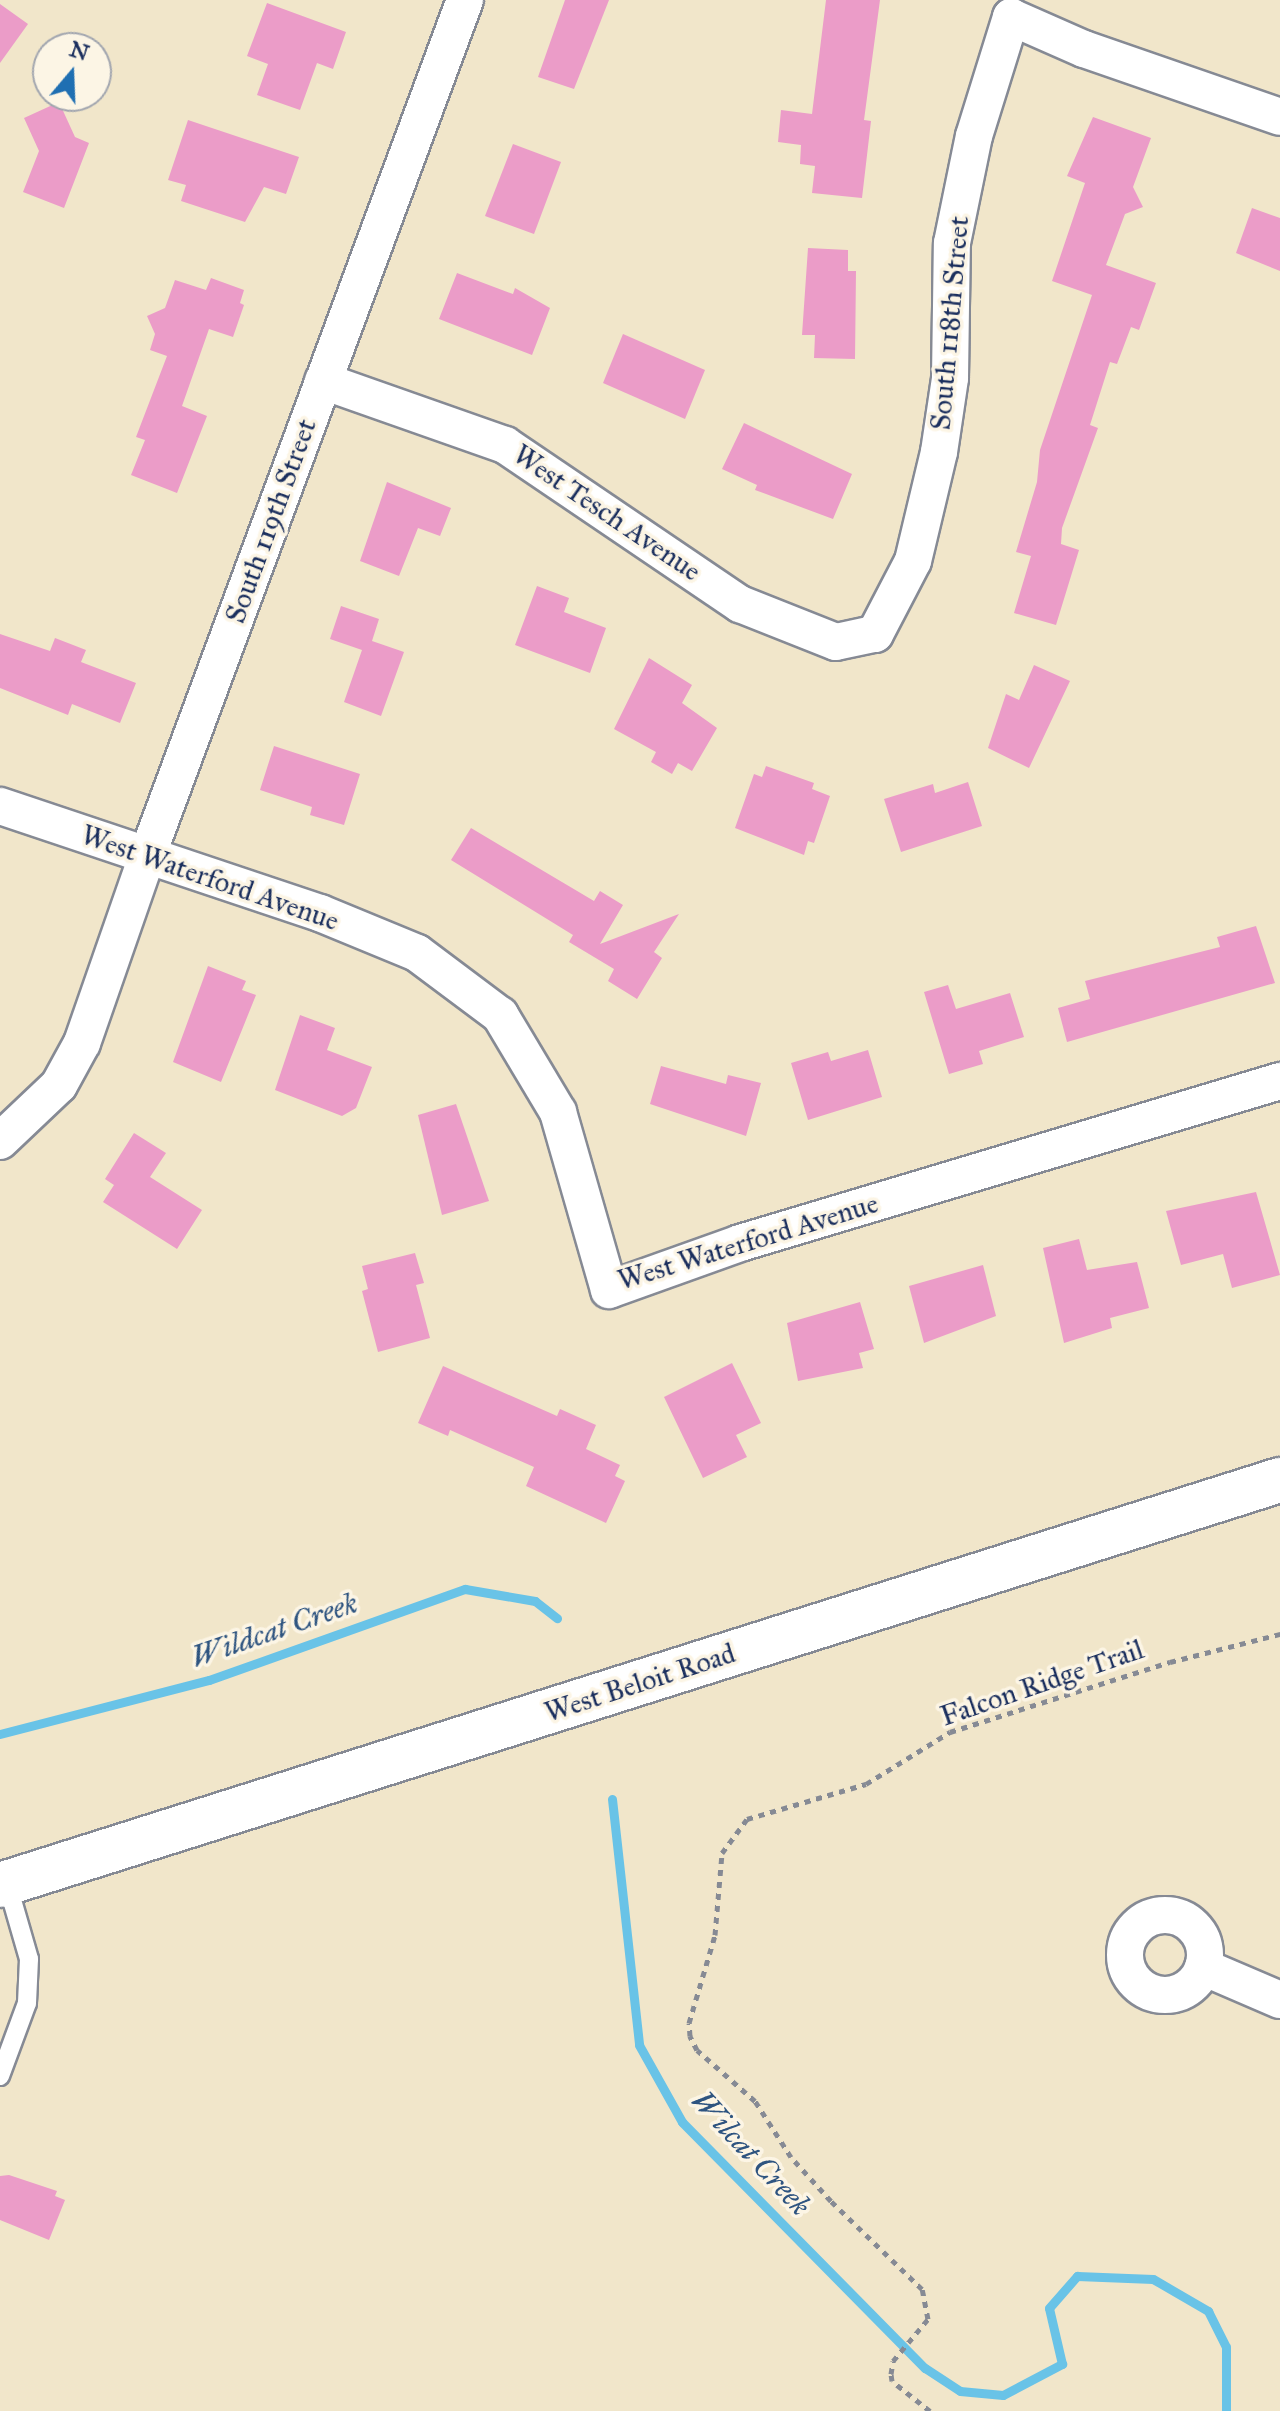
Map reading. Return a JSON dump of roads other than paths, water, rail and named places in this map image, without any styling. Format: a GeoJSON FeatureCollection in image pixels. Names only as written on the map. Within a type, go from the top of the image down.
{"type":"FeatureCollection","features":[{"type":"Feature","properties":{"kind":"main road","name":"West Beloit Road"},"geometry":{"type":"LineString","coordinates":[[4,1884],[1280,1480]]}},
{"type":"Feature","properties":{"kind":"street","name":"South 119th Street"},"geometry":{"type":"LineString","coordinates":[[0,1141],[59,1085],[82,1043],[146,859],[465,0]]}},
{"type":"Feature","properties":{"kind":"street","name":"South 118th Street"},"geometry":{"type":"LineString","coordinates":[[883,626],[913,561],[939,452],[950,378],[952,243],[974,136],[1011,17],[1084,49],[1280,117]]}},
{"type":"Feature","properties":{"kind":"street","name":"West Tesch Avenue"},"geometry":{"type":"LineString","coordinates":[[323,381],[505,445],[740,604],[836,642],[875,634],[883,626]]}},
{"type":"Feature","properties":{"kind":"street","name":"West Waterford Avenue"},"geometry":{"type":"LineString","coordinates":[[0,806],[146,859],[320,913],[417,953],[500,1015],[558,1112],[609,1290],[740,1243],[1280,1081]]}},
{"type":"Feature","properties":{"kind":"street"},"geometry":{"type":"LineString","coordinates":[[1203,1967],[1280,2000]]}},
{"type":"Feature","properties":{"kind":"lane"},"geometry":{"type":"LineString","coordinates":[[0,2076],[27,2003],[28,1974],[4,1884]]}},
{"type":"Feature","properties":{"kind":"waterway","name":"Wildcat Creek"},"geometry":{"type":"LineString","coordinates":[[0,1734],[209,1680],[465,1589],[535,1601],[557,1618]]}},
{"type":"Feature","properties":{"kind":"waterway","name":"Wilcat Creek"},"geometry":{"type":"LineString","coordinates":[[612,1799],[639,2045],[682,2122],[925,2368],[960,2391],[1003,2395],[1062,2364],[1049,2308],[1077,2276],[1153,2279],[1208,2311],[1226,2347],[1226,2411]]}}]}
